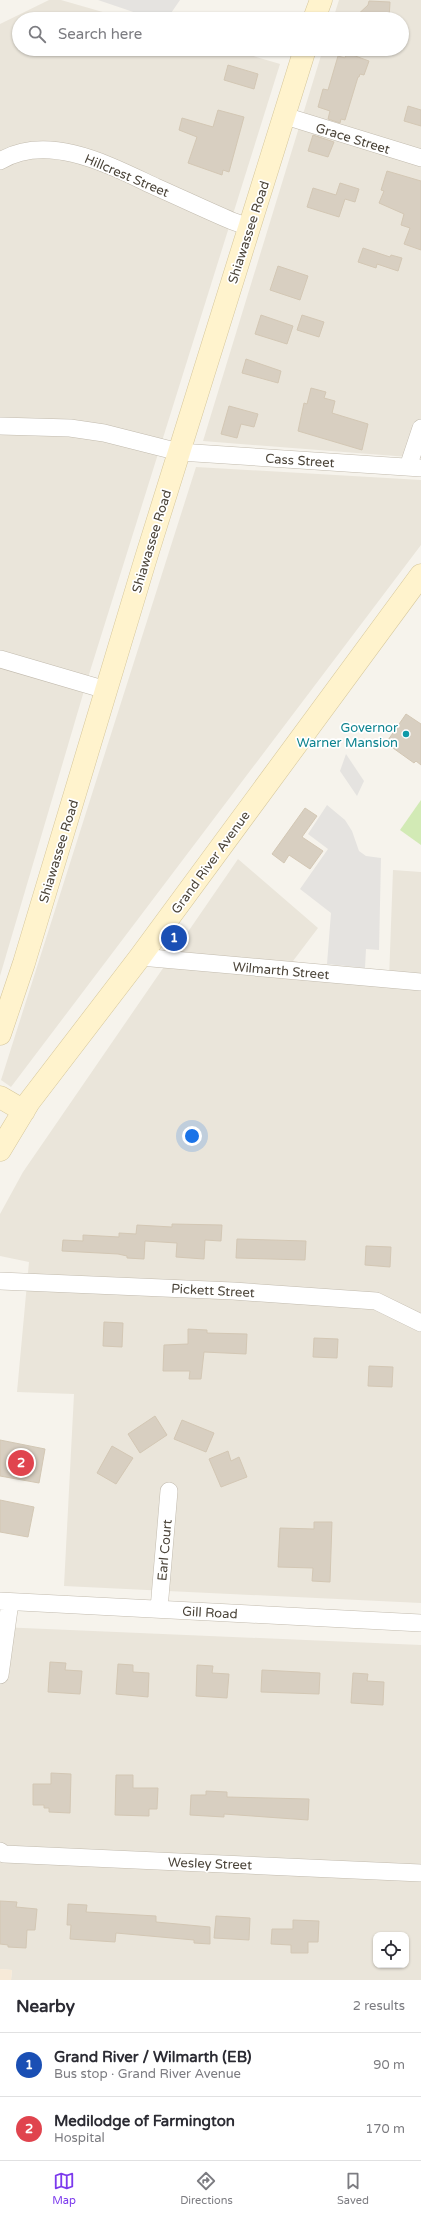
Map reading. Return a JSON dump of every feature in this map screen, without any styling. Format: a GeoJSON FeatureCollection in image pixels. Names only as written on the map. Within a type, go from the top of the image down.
{"type":"FeatureCollection","features":[{"type":"Feature","properties":{"kind":"street"},"geometry":{"type":"LineString","coordinates":[[316,12],[320,0]]}},
{"type":"Feature","properties":{"kind":"street","name":"Shiawassee Road"},"geometry":{"type":"LineString","coordinates":[[0,1034],[24,963],[179,452],[303,56]]}},
{"type":"Feature","properties":{"kind":"street","name":"Grace Street"},"geometry":{"type":"LineString","coordinates":[[285,116],[421,158]]}},
{"type":"Feature","properties":{"kind":"street","name":"Hillcrest Street"},"geometry":{"type":"LineString","coordinates":[[0,161],[7,156],[40,150],[77,155],[112,167],[232,221],[249,227]]}},
{"type":"Feature","properties":{"kind":"street"},"geometry":{"type":"LineString","coordinates":[[0,426],[70,428],[104,433],[179,452]]}},
{"type":"Feature","properties":{"kind":"street"},"geometry":{"type":"LineString","coordinates":[[415,467],[421,428]]}},
{"type":"Feature","properties":{"kind":"street","name":"Cass Street"},"geometry":{"type":"LineString","coordinates":[[179,452],[415,467]]}},
{"type":"Feature","properties":{"kind":"street","name":"Grand River Avenue"},"geometry":{"type":"LineString","coordinates":[[0,1150],[29,1102],[140,957],[421,575]]}},
{"type":"Feature","properties":{"kind":"street"},"geometry":{"type":"LineString","coordinates":[[0,659],[106,690]]}},
{"type":"Feature","properties":{"kind":"street","name":"Wilmarth Street"},"geometry":{"type":"LineString","coordinates":[[140,957],[421,982]]}},
{"type":"Feature","properties":{"kind":"street"},"geometry":{"type":"LineString","coordinates":[[0,1097],[24,1111]]}},
{"type":"Feature","properties":{"kind":"street","name":"Pickett Street"},"geometry":{"type":"LineString","coordinates":[[0,1281],[233,1291],[376,1301],[421,1324]]}},
{"type":"Feature","properties":{"kind":"street","name":"Earl Court"},"geometry":{"type":"LineString","coordinates":[[159,1609],[169,1491]]}},
{"type":"Feature","properties":{"kind":"street"},"geometry":{"type":"LineString","coordinates":[[0,1675],[5,1601]]}},
{"type":"Feature","properties":{"kind":"street","name":"Gill Road"},"geometry":{"type":"LineString","coordinates":[[5,1601],[421,1623]]}},
{"type":"Feature","properties":{"kind":"street","name":"Wesley Street"},"geometry":{"type":"LineString","coordinates":[[0,1851],[4,1854],[421,1873]]}},
{"type":"Feature","properties":{"kind":"shaded area"},"geometry":{"type":"Polygon","coordinates":[[[49,0],[61,0],[103,12],[24,12],[49,0]]]}},
{"type":"Feature","properties":{"kind":"shaded area"},"geometry":{"type":"Polygon","coordinates":[[[98,0],[180,0],[172,12],[133,12],[98,0]]]}},
{"type":"Feature","properties":{"kind":"shaded area"},"geometry":{"type":"Polygon","coordinates":[[[339,0],[421,0],[421,458],[203,441],[321,56],[409,56],[409,12],[335,12],[339,0]]]}},
{"type":"Feature","properties":{"kind":"shaded area"},"geometry":{"type":"Polygon","coordinates":[[[12,18],[12,56],[253,56],[280,64],[86,684],[0,976],[0,24],[12,18]]]}},
{"type":"Feature","properties":{"kind":"shaded area"},"geometry":{"type":"Polygon","coordinates":[[[196,467],[421,480],[421,545],[11,1087],[1,1080],[196,467]]]}},
{"type":"Feature","properties":{"kind":"shaded area"},"geometry":{"type":"Polygon","coordinates":[[[346,754],[364,781],[357,796],[340,771],[346,754]]]}},
{"type":"Feature","properties":{"kind":"shaded area"},"geometry":{"type":"Polygon","coordinates":[[[327,805],[345,820],[352,831],[359,851],[366,856],[381,858],[379,950],[366,949],[365,968],[327,964],[331,913],[300,889],[328,849],[308,834],[327,805]]]}},
{"type":"Feature","properties":{"kind":"shaded area"},"geometry":{"type":"Polygon","coordinates":[[[238,859],[318,928],[293,961],[389,979],[393,870],[421,872],[421,1603],[64,1586],[74,1394],[17,1392],[29,1262],[0,1256],[0,1214],[23,1172],[238,859]]]}},
{"type":"Feature","properties":{"kind":"shaded area"},"geometry":{"type":"Polygon","coordinates":[[[0,1627],[421,1645],[421,1980],[11,1980],[12,1970],[0,1969],[0,1627]]]}},
{"type":"Feature","properties":{"kind":"shaded area"},"geometry":{"type":"Polygon","coordinates":[[[0,1969],[12,1970],[11,1980],[0,1980],[0,1969]]]}},
{"type":"Feature","properties":{"kind":"green space"},"geometry":{"type":"Polygon","coordinates":[[[421,800],[421,845],[400,830],[421,800]]]}},
{"type":"Feature","properties":{"kind":"building"},"geometry":{"type":"Polygon","coordinates":[[[369,1],[390,2],[389,12],[360,12],[368,5],[369,1]]]}},
{"type":"Feature","properties":{"kind":"building"},"geometry":{"type":"Polygon","coordinates":[[[338,56],[345,58],[346,56],[355,56],[369,61],[364,75],[360,74],[358,77],[345,120],[341,119],[340,123],[328,119],[330,111],[318,107],[323,89],[328,90],[338,56]]]}},
{"type":"Feature","properties":{"kind":"building"},"geometry":{"type":"Polygon","coordinates":[[[228,65],[258,74],[254,89],[224,80],[228,65]]]}},
{"type":"Feature","properties":{"kind":"building"},"geometry":{"type":"Polygon","coordinates":[[[408,106],[421,110],[421,126],[404,121],[408,106]]]}},
{"type":"Feature","properties":{"kind":"building"},"geometry":{"type":"Polygon","coordinates":[[[218,110],[244,117],[229,172],[223,170],[222,175],[188,163],[197,137],[179,130],[182,118],[213,127],[218,110]]]}},
{"type":"Feature","properties":{"kind":"building"},"geometry":{"type":"Polygon","coordinates":[[[313,135],[334,142],[328,157],[308,151],[313,135]]]}},
{"type":"Feature","properties":{"kind":"building"},"geometry":{"type":"Polygon","coordinates":[[[387,171],[421,181],[421,250],[404,244],[410,228],[401,225],[404,214],[379,203],[384,191],[381,190],[387,171]]]}},
{"type":"Feature","properties":{"kind":"building"},"geometry":{"type":"Polygon","coordinates":[[[340,183],[359,189],[355,202],[345,199],[339,217],[307,207],[313,188],[336,195],[340,183]]]}},
{"type":"Feature","properties":{"kind":"building"},"geometry":{"type":"Polygon","coordinates":[[[363,248],[390,257],[391,255],[402,258],[398,271],[377,264],[376,268],[358,262],[363,248]]]}},
{"type":"Feature","properties":{"kind":"building"},"geometry":{"type":"Polygon","coordinates":[[[278,266],[308,276],[300,300],[270,290],[278,266]]]}},
{"type":"Feature","properties":{"kind":"building"},"geometry":{"type":"Polygon","coordinates":[[[261,315],[293,326],[287,344],[255,334],[261,315]]]}},
{"type":"Feature","properties":{"kind":"building"},"geometry":{"type":"Polygon","coordinates":[[[302,315],[324,322],[319,337],[297,330],[302,315]]]}},
{"type":"Feature","properties":{"kind":"building"},"geometry":{"type":"Polygon","coordinates":[[[246,359],[281,371],[278,383],[242,373],[246,359]]]}},
{"type":"Feature","properties":{"kind":"building"},"geometry":{"type":"Polygon","coordinates":[[[311,388],[326,392],[324,398],[335,401],[332,413],[368,424],[362,450],[298,431],[304,403],[307,404],[311,388]]]}},
{"type":"Feature","properties":{"kind":"building"},"geometry":{"type":"Polygon","coordinates":[[[229,406],[258,414],[254,427],[241,424],[237,438],[221,434],[229,406]]]}},
{"type":"Feature","properties":{"kind":"building","name":"Governor Warner Mansion"},"geometry":{"type":"Polygon","coordinates":[[[406,714],[421,724],[421,765],[416,761],[414,763],[386,743],[406,714]]]}},
{"type":"Feature","properties":{"kind":"building"},"geometry":{"type":"Polygon","coordinates":[[[305,808],[317,816],[302,837],[323,851],[310,869],[289,855],[284,863],[272,854],[305,808]]]}},
{"type":"Feature","properties":{"kind":"building"},"geometry":{"type":"Polygon","coordinates":[[[172,1224],[222,1225],[221,1241],[205,1240],[204,1259],[176,1257],[177,1243],[145,1241],[144,1259],[127,1258],[127,1256],[118,1254],[62,1251],[63,1240],[83,1241],[83,1235],[119,1237],[119,1233],[136,1234],[137,1225],[172,1227],[172,1224]]]}},
{"type":"Feature","properties":{"kind":"building"},"geometry":{"type":"Polygon","coordinates":[[[237,1239],[306,1241],[305,1260],[236,1258],[237,1239]]]}},
{"type":"Feature","properties":{"kind":"building"},"geometry":{"type":"Polygon","coordinates":[[[366,1246],[391,1247],[390,1267],[365,1265],[366,1246]]]}},
{"type":"Feature","properties":{"kind":"building"},"geometry":{"type":"Polygon","coordinates":[[[104,1322],[123,1323],[122,1347],[103,1346],[104,1322]]]}},
{"type":"Feature","properties":{"kind":"building"},"geometry":{"type":"Polygon","coordinates":[[[188,1329],[207,1330],[207,1333],[247,1334],[246,1354],[204,1352],[201,1379],[189,1379],[190,1371],[163,1371],[164,1345],[188,1344],[188,1329]]]}},
{"type":"Feature","properties":{"kind":"building"},"geometry":{"type":"Polygon","coordinates":[[[314,1338],[338,1339],[337,1358],[313,1357],[314,1338]]]}},
{"type":"Feature","properties":{"kind":"building"},"geometry":{"type":"Polygon","coordinates":[[[369,1366],[393,1367],[392,1387],[368,1386],[369,1366]]]}},
{"type":"Feature","properties":{"kind":"building"},"geometry":{"type":"Polygon","coordinates":[[[155,1416],[167,1435],[140,1453],[128,1434],[155,1416]]]}},
{"type":"Feature","properties":{"kind":"building"},"geometry":{"type":"Polygon","coordinates":[[[182,1420],[214,1433],[206,1452],[174,1439],[182,1420]]]}},
{"type":"Feature","properties":{"kind":"building"},"geometry":{"type":"Polygon","coordinates":[[[0,1440],[45,1449],[39,1483],[0,1476],[0,1440]]]}},
{"type":"Feature","properties":{"kind":"building"},"geometry":{"type":"Polygon","coordinates":[[[112,1446],[133,1458],[116,1484],[97,1473],[112,1446]]]}},
{"type":"Feature","properties":{"kind":"building"},"geometry":{"type":"Polygon","coordinates":[[[228,1451],[231,1461],[239,1457],[247,1477],[221,1487],[209,1459],[228,1451]]]}},
{"type":"Feature","properties":{"kind":"building"},"geometry":{"type":"Polygon","coordinates":[[[0,1500],[34,1507],[28,1537],[0,1532],[0,1500]]]}},
{"type":"Feature","properties":{"kind":"building"},"geometry":{"type":"Polygon","coordinates":[[[314,1522],[332,1522],[330,1582],[312,1581],[313,1568],[278,1567],[280,1528],[314,1529],[314,1522]]]}},
{"type":"Feature","properties":{"kind":"building"},"geometry":{"type":"Polygon","coordinates":[[[50,1662],[66,1663],[65,1670],[82,1671],[80,1694],[48,1692],[50,1662]]]}},
{"type":"Feature","properties":{"kind":"building"},"geometry":{"type":"Polygon","coordinates":[[[118,1664],[133,1665],[133,1672],[149,1673],[148,1697],[116,1694],[118,1664]]]}},
{"type":"Feature","properties":{"kind":"building"},"geometry":{"type":"Polygon","coordinates":[[[197,1665],[213,1666],[212,1673],[229,1674],[227,1698],[196,1696],[197,1665]]]}},
{"type":"Feature","properties":{"kind":"building"},"geometry":{"type":"Polygon","coordinates":[[[262,1670],[320,1673],[319,1694],[261,1692],[262,1670]]]}},
{"type":"Feature","properties":{"kind":"building"},"geometry":{"type":"Polygon","coordinates":[[[353,1673],[368,1674],[367,1681],[384,1682],[383,1705],[351,1703],[353,1673]]]}},
{"type":"Feature","properties":{"kind":"building"},"geometry":{"type":"Polygon","coordinates":[[[51,1773],[71,1774],[70,1813],[49,1812],[49,1808],[44,1808],[44,1805],[33,1805],[33,1784],[51,1784],[51,1773]]]}},
{"type":"Feature","properties":{"kind":"building"},"geometry":{"type":"Polygon","coordinates":[[[116,1775],[133,1775],[133,1788],[158,1788],[157,1809],[149,1809],[149,1816],[115,1815],[116,1775]]]}},
{"type":"Feature","properties":{"kind":"building"},"geometry":{"type":"Polygon","coordinates":[[[206,1791],[227,1792],[227,1797],[309,1799],[308,1820],[224,1814],[224,1817],[190,1815],[191,1795],[206,1795],[206,1791]]]}},
{"type":"Feature","properties":{"kind":"building"},"geometry":{"type":"Polygon","coordinates":[[[0,1901],[17,1902],[16,1907],[37,1909],[35,1930],[27,1930],[26,1948],[8,1947],[8,1945],[0,1944],[0,1901]]]}},
{"type":"Feature","properties":{"kind":"building"},"geometry":{"type":"Polygon","coordinates":[[[68,1904],[87,1905],[86,1912],[156,1916],[156,1922],[210,1927],[210,1944],[194,1943],[194,1940],[116,1933],[115,1942],[70,1939],[71,1925],[67,1925],[68,1904]]]}},
{"type":"Feature","properties":{"kind":"building"},"geometry":{"type":"Polygon","coordinates":[[[216,1916],[250,1918],[249,1940],[214,1938],[216,1916]]]}},
{"type":"Feature","properties":{"kind":"building"},"geometry":{"type":"Polygon","coordinates":[[[293,1920],[319,1921],[318,1942],[308,1942],[308,1953],[291,1953],[291,1945],[271,1944],[272,1929],[293,1929],[293,1920]]]}},
{"type":"Feature","properties":{"kind":"place","name":"Governor Warner Mansion"},"geometry":{"type":"Point","coordinates":[406,734]}},
{"type":"Feature","properties":{"kind":"place","name":"Grand River / Wilmarth (EB)"},"geometry":{"type":"Point","coordinates":[174,938]}},
{"type":"Feature","properties":{"kind":"place","name":"Medilodge of Farmington"},"geometry":{"type":"Point","coordinates":[21,1463]}}]}
